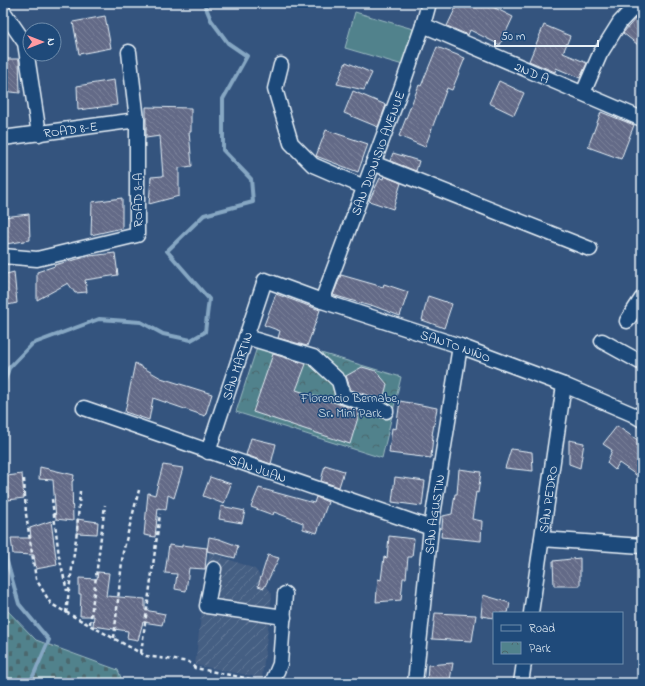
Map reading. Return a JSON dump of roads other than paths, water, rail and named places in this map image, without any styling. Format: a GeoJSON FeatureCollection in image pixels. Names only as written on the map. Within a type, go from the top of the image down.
{"type":"FeatureCollection","features":[{"type":"Feature","properties":{"kind":"street","name":"SAN DIONISIO AVENUE"},"geometry":{"type":"LineString","coordinates":[[322,301],[423,25],[429,3]]}},
{"type":"Feature","properties":{"kind":"street"},"geometry":{"type":"LineString","coordinates":[[583,92],[606,44],[620,22],[638,3]]}},
{"type":"Feature","properties":{"kind":"street"},"geometry":{"type":"LineString","coordinates":[[3,11],[25,43],[39,134]]}},
{"type":"Feature","properties":{"kind":"street","name":"2ND A"},"geometry":{"type":"LineString","coordinates":[[423,25],[642,118]]}},
{"type":"Feature","properties":{"kind":"street","name":"ROAD 8-A"},"geometry":{"type":"LineString","coordinates":[[3,256],[37,259],[137,235],[137,120],[129,52]]}},
{"type":"Feature","properties":{"kind":"street"},"geometry":{"type":"LineString","coordinates":[[281,65],[275,88],[292,143],[314,165],[364,187]]}},
{"type":"Feature","properties":{"kind":"street","name":"ROAD 8-E"},"geometry":{"type":"LineString","coordinates":[[3,138],[137,120]]}},
{"type":"Feature","properties":{"kind":"street"},"geometry":{"type":"LineString","coordinates":[[373,163],[590,249]]}},
{"type":"Feature","properties":{"kind":"street","name":"SANTO NIÑO"},"geometry":{"type":"LineString","coordinates":[[265,280],[322,301],[460,346],[564,385],[632,414],[642,420]]}},
{"type":"Feature","properties":{"kind":"street","name":"SAN MARTIN"},"geometry":{"type":"LineString","coordinates":[[208,452],[265,280]]}},
{"type":"Feature","properties":{"kind":"street"},"geometry":{"type":"LineString","coordinates":[[627,321],[642,298]]}},
{"type":"Feature","properties":{"kind":"street"},"geometry":{"type":"LineString","coordinates":[[246,337],[313,357],[339,381],[343,396],[386,411]]}},
{"type":"Feature","properties":{"kind":"street"},"geometry":{"type":"LineString","coordinates":[[602,341],[642,363]]}},
{"type":"Feature","properties":{"kind":"street","name":"SAN AGUSTIN"},"geometry":{"type":"LineString","coordinates":[[415,683],[431,528],[460,346]]}},
{"type":"Feature","properties":{"kind":"street","name":"SAN PEDRO"},"geometry":{"type":"LineString","coordinates":[[531,612],[564,385]]}},
{"type":"Feature","properties":{"kind":"street","name":"SAN JUAN"},"geometry":{"type":"LineString","coordinates":[[84,408],[431,528]]}},
{"type":"Feature","properties":{"kind":"street"},"geometry":{"type":"LineString","coordinates":[[542,539],[642,546]]}},
{"type":"Feature","properties":{"kind":"street"},"geometry":{"type":"LineString","coordinates":[[214,569],[207,606],[284,617]]}},
{"type":"Feature","properties":{"kind":"street"},"geometry":{"type":"LineString","coordinates":[[272,683],[280,664],[285,594]]}},
{"type":"Feature","properties":{"kind":"street"},"geometry":{"type":"LineString","coordinates":[[521,683],[524,664]]}},
{"type":"Feature","properties":{"kind":"waterway"},"geometry":{"type":"LineString","coordinates":[[3,386],[9,368],[32,344],[99,319],[141,322],[163,334],[191,340],[205,332],[209,299],[167,251],[204,215],[253,202],[251,179],[223,150],[223,99],[247,56],[228,43],[211,20],[204,3]]}},
{"type":"Feature","properties":{"kind":"waterway"},"geometry":{"type":"LineString","coordinates":[[3,536],[6,558],[19,604],[49,640],[30,683]]}},
{"type":"Feature","properties":{"kind":"park label","name":"Florencio Bernabe, Sr. Mini Park"},"geometry":{"type":"Point","coordinates":[350,404]}}]}
